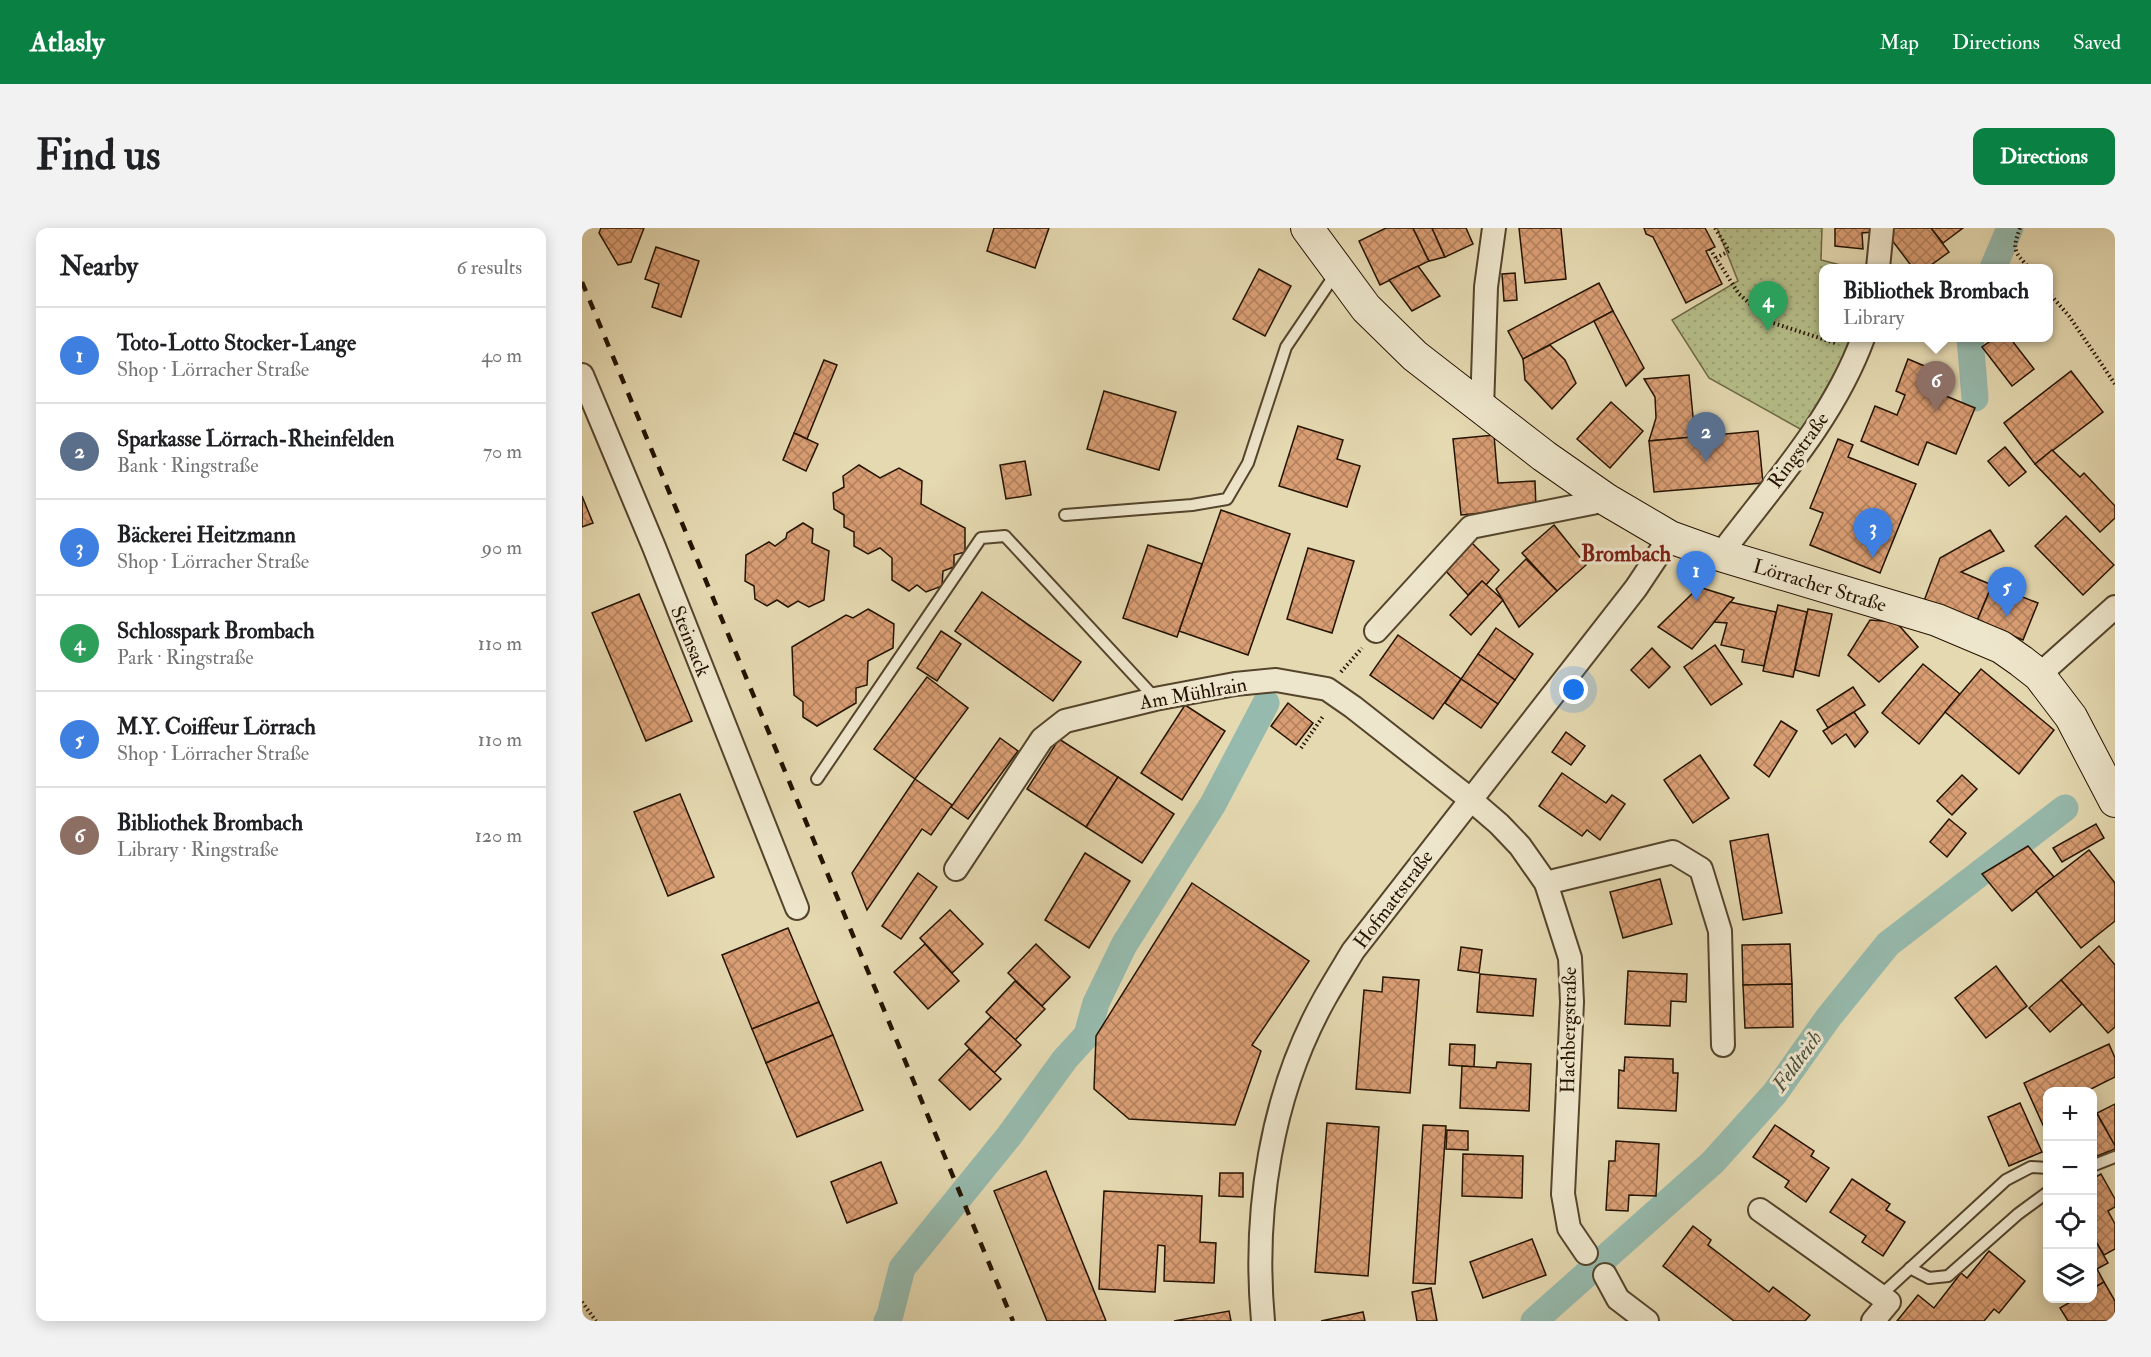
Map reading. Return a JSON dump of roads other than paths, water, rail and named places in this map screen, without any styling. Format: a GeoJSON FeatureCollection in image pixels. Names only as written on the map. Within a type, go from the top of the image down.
{"type":"FeatureCollection","features":[{"type":"Feature","properties":{"kind":"main road","name":"Lörracher Straße"},"geometry":{"type":"LineString","coordinates":[[1307,228],[1366,308],[1415,356],[1544,456],[1607,500],[1670,537],[1720,555],[1937,620],[2001,648],[2039,675],[2071,717],[2115,801]]}},
{"type":"Feature","properties":{"kind":"street"},"geometry":{"type":"LineString","coordinates":[[1482,409],[1486,287],[1494,228]]}},
{"type":"Feature","properties":{"kind":"street"},"geometry":{"type":"LineString","coordinates":[[1878,264],[1882,228]]}},
{"type":"Feature","properties":{"kind":"street","name":"Ringstraße"},"geometry":{"type":"LineString","coordinates":[[1720,555],[1807,442],[1848,375],[1861,344]]}},
{"type":"Feature","properties":{"kind":"street","name":"Steinsack"},"geometry":{"type":"LineString","coordinates":[[582,375],[649,536],[797,908]]}},
{"type":"Feature","properties":{"kind":"street"},"geometry":{"type":"LineString","coordinates":[[1376,631],[1471,527],[1607,500]]}},
{"type":"Feature","properties":{"kind":"street","name":"Hofmattstraße"},"geometry":{"type":"LineString","coordinates":[[1263,1321],[1260,1247],[1265,1180],[1274,1132],[1294,1065],[1324,999],[1353,951],[1636,588],[1670,537]]}},
{"type":"Feature","properties":{"kind":"street"},"geometry":{"type":"LineString","coordinates":[[2039,675],[2115,607]]}},
{"type":"Feature","properties":{"kind":"street","name":"Am Mühlrain"},"geometry":{"type":"LineString","coordinates":[[956,869],[1042,739],[1065,721],[1155,699],[1235,684],[1276,680],[1332,692],[1470,799]]}},
{"type":"Feature","properties":{"kind":"street","name":"Hachbergstraße"},"geometry":{"type":"LineString","coordinates":[[1470,799],[1520,846],[1546,883],[1570,958],[1572,1002],[1563,1194],[1569,1228],[1586,1253]]}},
{"type":"Feature","properties":{"kind":"street"},"geometry":{"type":"LineString","coordinates":[[1546,883],[1673,852],[1701,869],[1720,931],[1723,1045]]}},
{"type":"Feature","properties":{"kind":"street"},"geometry":{"type":"LineString","coordinates":[[1760,1210],[1889,1302],[1873,1321]]}},
{"type":"Feature","properties":{"kind":"street"},"geometry":{"type":"LineString","coordinates":[[1605,1275],[1618,1299],[1647,1321]]}},
{"type":"Feature","properties":{"kind":"lane"},"geometry":{"type":"LineString","coordinates":[[1065,515],[1227,499],[1248,463],[1286,347],[1337,270]]}},
{"type":"Feature","properties":{"kind":"lane"},"geometry":{"type":"LineString","coordinates":[[816,779],[981,538],[1005,536],[1155,699]]}},
{"type":"Feature","properties":{"kind":"lane"},"geometry":{"type":"LineString","coordinates":[[2097,1164],[2115,1157]]}},
{"type":"Feature","properties":{"kind":"lane"},"geometry":{"type":"LineString","coordinates":[[1880,1296],[2006,1180],[2031,1167],[2043,1168]]}},
{"type":"Feature","properties":{"kind":"lane"},"geometry":{"type":"LineString","coordinates":[[1910,1268],[1929,1278],[1948,1275],[2018,1214],[2044,1195]]}},
{"type":"Feature","properties":{"kind":"waterway","name":"Feldteich"},"geometry":{"type":"LineString","coordinates":[[1995,264],[2010,228]]}},
{"type":"Feature","properties":{"kind":"waterway","name":"Feldteich"},"geometry":{"type":"LineString","coordinates":[[1970,342],[1975,398]]}},
{"type":"Feature","properties":{"kind":"waterway"},"geometry":{"type":"LineString","coordinates":[[887,1321],[902,1268],[1009,1136],[1065,1059],[1087,1035],[1096,1003],[1124,945],[1213,804],[1266,703]]}},
{"type":"Feature","properties":{"kind":"waterway","name":"Feldteich"},"geometry":{"type":"LineString","coordinates":[[1534,1321],[1713,1162],[1775,1093],[1828,1018],[1888,944],[2065,808]]}},
{"type":"Feature","properties":{"kind":"railway"},"geometry":{"type":"LineString","coordinates":[[582,282],[1013,1321]]}},
{"type":"Feature","properties":{"kind":"place","name":"Schlosspark Brombach"},"geometry":{"type":"Point","coordinates":[1768,331]}},
{"type":"Feature","properties":{"kind":"place","name":"Bibliothek Brombach"},"geometry":{"type":"Point","coordinates":[1936,411]}},
{"type":"Feature","properties":{"kind":"place","name":"Sparkasse Lörrach-Rheinfelden"},"geometry":{"type":"Point","coordinates":[1706,462]}},
{"type":"Feature","properties":{"kind":"place","name":"Bäckerei Heitzmann"},"geometry":{"type":"Point","coordinates":[1873,558]}},
{"type":"Feature","properties":{"kind":"place","name":"Toto-Lotto Stocker-Lange"},"geometry":{"type":"Point","coordinates":[1696,601]}},
{"type":"Feature","properties":{"kind":"place","name":"M.Y. Coiffeur Lörrach"},"geometry":{"type":"Point","coordinates":[2007,617]}},
{"type":"Feature","properties":{"kind":"district","name":"Brombach"},"geometry":{"type":"Point","coordinates":[1626,553]}}]}
